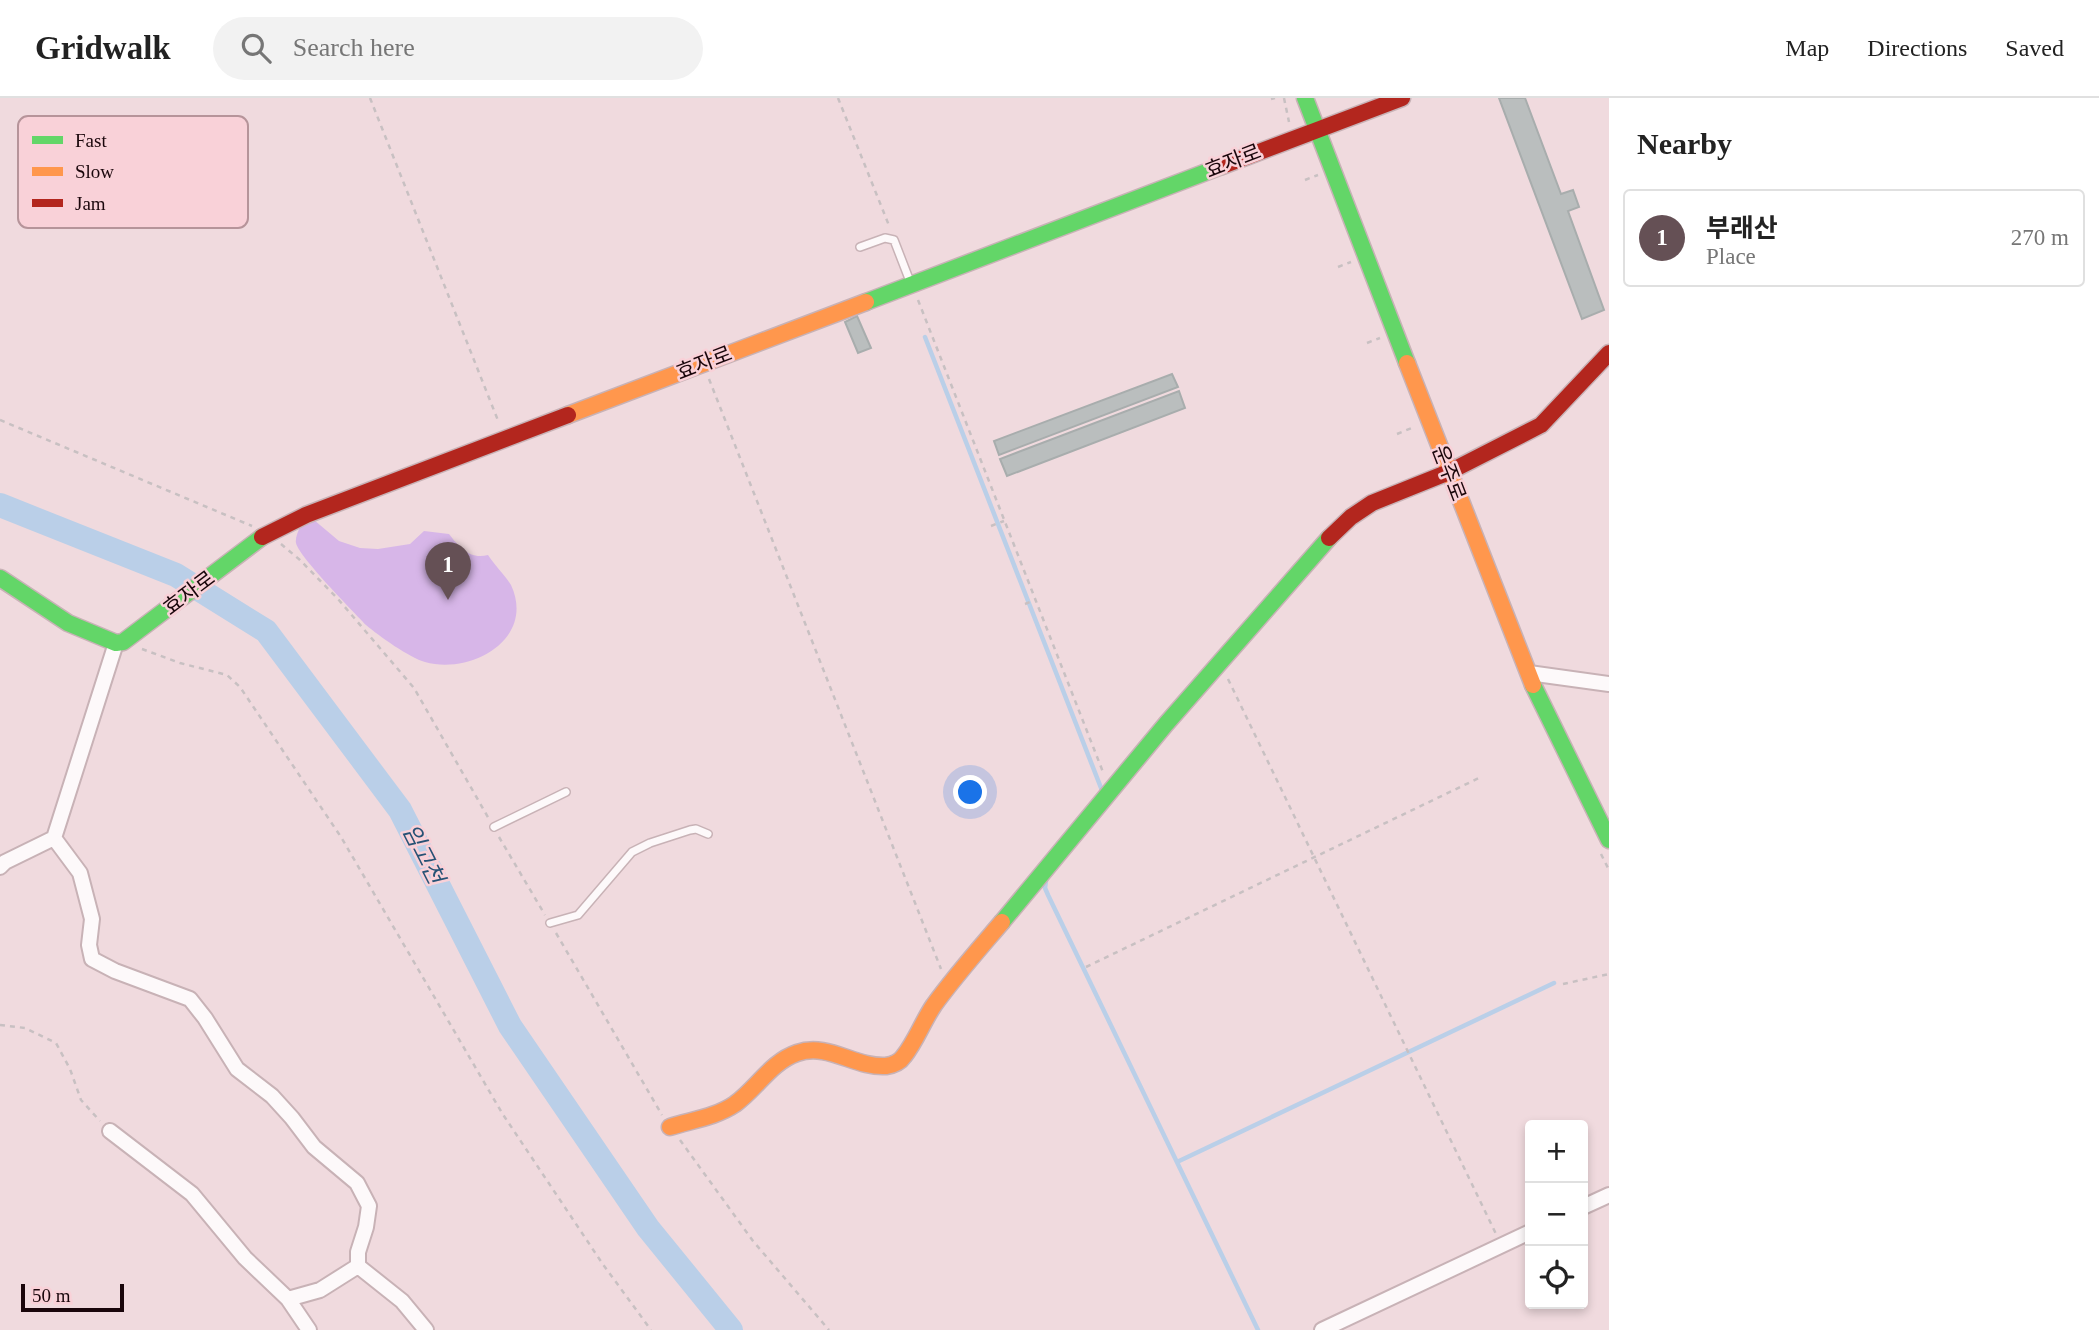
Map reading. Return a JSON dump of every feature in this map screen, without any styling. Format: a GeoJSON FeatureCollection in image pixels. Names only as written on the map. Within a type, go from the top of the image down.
{"type":"FeatureCollection","features":[{"type":"Feature","properties":{"kind":"street","name":"운주로"},"geometry":{"type":"LineString","coordinates":[[1305,98],[1448,472],[1538,696],[1609,840]]}},
{"type":"Feature","properties":{"kind":"street","name":"효자로"},"geometry":{"type":"LineString","coordinates":[[120,642],[264,536],[306,515],[1402,98]]}},
{"type":"Feature","properties":{"kind":"street"},"geometry":{"type":"LineString","coordinates":[[670,1126],[726,1110],[773,1067],[810,1049],[881,1066],[899,1064],[933,1007],[949,987],[1216,667],[1333,533],[1372,503],[1448,472],[1541,425],[1609,353]]}},
{"type":"Feature","properties":{"kind":"street"},"geometry":{"type":"LineString","coordinates":[[0,578],[68,622],[120,642],[54,838],[0,867]]}},
{"type":"Feature","properties":{"kind":"street"},"geometry":{"type":"LineString","coordinates":[[1529,673],[1609,684]]}},
{"type":"Feature","properties":{"kind":"street"},"geometry":{"type":"LineString","coordinates":[[54,838],[79,873],[92,919],[89,945],[93,959],[115,971],[190,999],[237,1069],[272,1096],[314,1147],[357,1183],[369,1206],[358,1252],[358,1266]]}},
{"type":"Feature","properties":{"kind":"street"},"geometry":{"type":"LineString","coordinates":[[110,1131],[191,1194],[244,1258],[288,1299],[309,1330]]}},
{"type":"Feature","properties":{"kind":"street"},"geometry":{"type":"LineString","coordinates":[[1588,1205],[1609,1195]]}},
{"type":"Feature","properties":{"kind":"street"},"geometry":{"type":"LineString","coordinates":[[1322,1330],[1525,1234]]}},
{"type":"Feature","properties":{"kind":"street"},"geometry":{"type":"LineString","coordinates":[[288,1299],[320,1290],[358,1266]]}},
{"type":"Feature","properties":{"kind":"street"},"geometry":{"type":"LineString","coordinates":[[358,1266],[402,1301],[426,1330]]}},
{"type":"Feature","properties":{"kind":"lane"},"geometry":{"type":"LineString","coordinates":[[860,247],[885,238],[894,240],[911,284]]}},
{"type":"Feature","properties":{"kind":"lane"},"geometry":{"type":"LineString","coordinates":[[494,827],[566,792]]}},
{"type":"Feature","properties":{"kind":"lane"},"geometry":{"type":"LineString","coordinates":[[550,923],[578,915],[632,852],[690,830],[696,829],[708,834]]}},
{"type":"Feature","properties":{"kind":"path"},"geometry":{"type":"LineString","coordinates":[[370,98],[505,439]]}},
{"type":"Feature","properties":{"kind":"path"},"geometry":{"type":"LineString","coordinates":[[838,98],[894,240]]}},
{"type":"Feature","properties":{"kind":"path"},"geometry":{"type":"LineString","coordinates":[[1284,98],[1290,125]]}},
{"type":"Feature","properties":{"kind":"path"},"geometry":{"type":"LineString","coordinates":[[911,284],[1035,600],[1107,796]]}},
{"type":"Feature","properties":{"kind":"path"},"geometry":{"type":"LineString","coordinates":[[702,363],[949,987]]}},
{"type":"Feature","properties":{"kind":"path"},"geometry":{"type":"LineString","coordinates":[[0,420],[264,536]]}},
{"type":"Feature","properties":{"kind":"path"},"geometry":{"type":"LineString","coordinates":[[995,524],[1004,521]]}},
{"type":"Feature","properties":{"kind":"path"},"geometry":{"type":"LineString","coordinates":[[1027,603],[1035,600]]}},
{"type":"Feature","properties":{"kind":"path"},"geometry":{"type":"LineString","coordinates":[[120,642],[180,663],[227,675],[240,687],[341,837],[502,1113],[602,1263],[651,1330]]}},
{"type":"Feature","properties":{"kind":"path"},"geometry":{"type":"LineString","coordinates":[[1216,667],[1226,676],[1499,1239]]}},
{"type":"Feature","properties":{"kind":"path"},"geometry":{"type":"LineString","coordinates":[[1086,967],[1479,778]]}},
{"type":"Feature","properties":{"kind":"path"},"geometry":{"type":"LineString","coordinates":[[1563,984],[1609,974]]}},
{"type":"Feature","properties":{"kind":"path"},"geometry":{"type":"LineString","coordinates":[[0,1025],[25,1028],[56,1043],[70,1069],[81,1100],[110,1131]]}},
{"type":"Feature","properties":{"kind":"shaded area"},"geometry":{"type":"Polygon","coordinates":[[[314,520],[339,541],[360,548],[378,549],[410,544],[424,531],[449,534],[470,554],[488,555],[511,585],[516,604],[515,622],[507,637],[495,649],[479,658],[461,663],[443,665],[425,662],[403,651],[366,625],[299,550],[296,541],[300,527],[314,520]]]}},
{"type":"Feature","properties":{"kind":"building"},"geometry":{"type":"Polygon","coordinates":[[[1499,98],[1525,98],[1561,194],[1573,190],[1579,207],[1568,211],[1604,310],[1582,319],[1499,98]]]}},
{"type":"Feature","properties":{"kind":"building"},"geometry":{"type":"Polygon","coordinates":[[[857,316],[871,348],[858,353],[845,322],[857,316]]]}},
{"type":"Feature","properties":{"kind":"building"},"geometry":{"type":"Polygon","coordinates":[[[1172,374],[1178,387],[999,455],[994,441],[1172,374]]]}},
{"type":"Feature","properties":{"kind":"building"},"geometry":{"type":"Polygon","coordinates":[[[1179,391],[1185,408],[1007,476],[1000,459],[1179,391]]]}},
{"type":"Feature","properties":{"kind":"waterway"},"geometry":{"type":"LineString","coordinates":[[925,337],[1103,793]]}},
{"type":"Feature","properties":{"kind":"waterway","name":"임고천"},"geometry":{"type":"LineString","coordinates":[[0,505],[176,575],[266,631],[400,810],[510,1026],[648,1228],[731,1330]]}},
{"type":"Feature","properties":{"kind":"waterway"},"geometry":{"type":"LineString","coordinates":[[1046,881],[1048,895],[1258,1330]]}},
{"type":"Feature","properties":{"kind":"waterway"},"geometry":{"type":"LineString","coordinates":[[1177,1162],[1554,983]]}},
{"type":"Feature","properties":{"kind":"traffic: fast"},"geometry":{"type":"LineString","coordinates":[[1305,98],[1407,363]]}},
{"type":"Feature","properties":{"kind":"traffic: fast"},"geometry":{"type":"LineString","coordinates":[[866,302],[1222,166]]}},
{"type":"Feature","properties":{"kind":"traffic: fast"},"geometry":{"type":"LineString","coordinates":[[0,578],[68,623],[116,643],[123,642],[262,537]]}},
{"type":"Feature","properties":{"kind":"traffic: fast"},"geometry":{"type":"LineString","coordinates":[[1002,922],[1166,724],[1329,538]]}},
{"type":"Feature","properties":{"kind":"traffic: fast"},"geometry":{"type":"LineString","coordinates":[[1533,685],[1609,840]]}},
{"type":"Feature","properties":{"kind":"traffic: slow"},"geometry":{"type":"LineString","coordinates":[[568,415],[866,302]]}},
{"type":"Feature","properties":{"kind":"traffic: slow"},"geometry":{"type":"LineString","coordinates":[[1407,363],[1533,685]]}},
{"type":"Feature","properties":{"kind":"traffic: slow"},"geometry":{"type":"LineString","coordinates":[[670,1127],[712,1115],[735,1104],[779,1063],[797,1053],[820,1051],[875,1066],[898,1062],[942,994],[1002,922]]}},
{"type":"Feature","properties":{"kind":"traffic: jam"},"geometry":{"type":"LineString","coordinates":[[1222,166],[1402,98]]}},
{"type":"Feature","properties":{"kind":"traffic: jam"},"geometry":{"type":"LineString","coordinates":[[1329,538],[1351,517],[1372,503],[1449,472],[1541,425],[1609,353]]}},
{"type":"Feature","properties":{"kind":"traffic: jam"},"geometry":{"type":"LineString","coordinates":[[262,537],[306,515],[568,415]]}},
{"type":"Feature","properties":{"kind":"place","name":"부래산"},"geometry":{"type":"Point","coordinates":[448,600]}}]}
